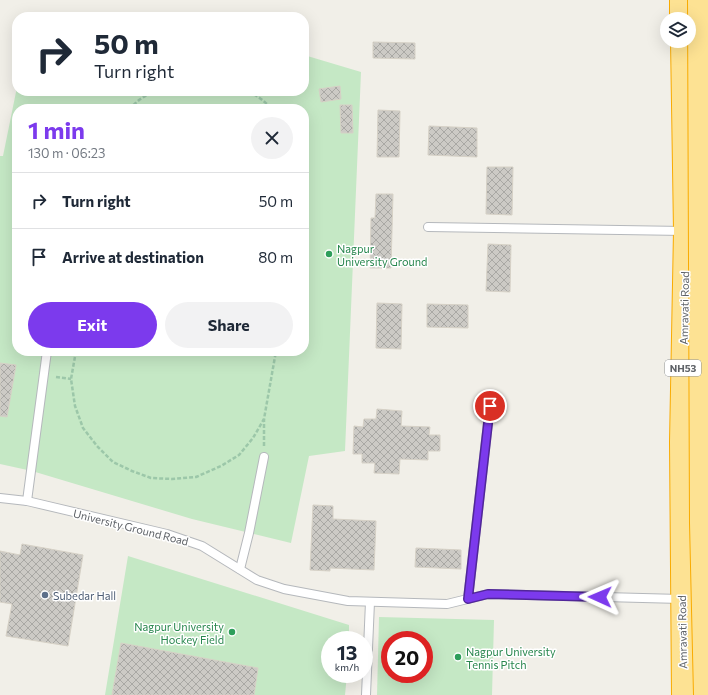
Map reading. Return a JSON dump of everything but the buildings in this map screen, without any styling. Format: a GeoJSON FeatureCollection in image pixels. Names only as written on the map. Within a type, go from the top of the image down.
{"type":"FeatureCollection","features":[{"type":"Feature","properties":{"kind":"highway"},"geometry":{"type":"LineString","coordinates":[[681,0],[681,12]]}},
{"type":"Feature","properties":{"kind":"highway"},"geometry":{"type":"LineString","coordinates":[[691,0],[697,695]]}},
{"type":"Feature","properties":{"kind":"highway"},"geometry":{"type":"LineString","coordinates":[[699,0],[701,507],[705,695]]}},
{"type":"Feature","properties":{"kind":"highway","name":"Amravati Road"},"geometry":{"type":"LineString","coordinates":[[704,0],[704,217],[708,528]]}},
{"type":"Feature","properties":{"kind":"highway","name":"Amravati Road"},"geometry":{"type":"LineString","coordinates":[[682,48],[685,231],[681,442],[681,599],[683,695]]}},
{"type":"Feature","properties":{"kind":"lane"},"geometry":{"type":"LineString","coordinates":[[428,227],[685,231]]}},
{"type":"Feature","properties":{"kind":"lane"},"geometry":{"type":"LineString","coordinates":[[27,501],[47,356]]}},
{"type":"Feature","properties":{"kind":"lane"},"geometry":{"type":"LineString","coordinates":[[468,599],[490,406]]}},
{"type":"Feature","properties":{"kind":"lane"},"geometry":{"type":"LineString","coordinates":[[240,569],[249,533],[264,457]]}},
{"type":"Feature","properties":{"kind":"lane","name":"University Ground Road"},"geometry":{"type":"LineString","coordinates":[[0,498],[27,501],[167,534],[202,546],[257,580],[284,589],[348,601],[447,604],[488,594],[681,599]]}},
{"type":"Feature","properties":{"kind":"lane"},"geometry":{"type":"LineString","coordinates":[[366,695],[370,602]]}},
{"type":"Feature","properties":{"kind":"path"},"geometry":{"type":"LineString","coordinates":[[135,104],[145,96]]}},
{"type":"Feature","properties":{"kind":"path"},"geometry":{"type":"LineString","coordinates":[[257,96],[266,104]]}},
{"type":"Feature","properties":{"kind":"path"},"geometry":{"type":"LineString","coordinates":[[75,356],[71,379],[75,406],[84,428],[97,446],[113,462],[151,478],[172,479],[196,477],[221,466],[239,455],[253,438],[264,419]]}},
{"type":"Feature","properties":{"kind":"path"},"geometry":{"type":"LineString","coordinates":[[264,457],[264,419],[275,356]]}},
{"type":"Feature","properties":{"kind":"path"},"geometry":{"type":"LineString","coordinates":[[44,375],[71,379]]}},
{"type":"Feature","properties":{"kind":"green space","name":"Nagpur University Ground"},"geometry":{"type":"Polygon","coordinates":[[[309,56],[361,72],[345,451],[309,456],[291,543],[192,519],[32,471],[0,464],[0,156],[3,156],[12,112],[12,356],[309,356],[309,104],[14,104],[15,96],[309,96],[309,56]]]}},
{"type":"Feature","properties":{"kind":"green space","name":"Nagpur University Hockey Field"},"geometry":{"type":"Polygon","coordinates":[[[128,556],[349,625],[349,631],[321,631],[321,683],[346,683],[345,695],[105,695],[128,556]]]}},
{"type":"Feature","properties":{"kind":"green space","name":"Nagpur University Tennis Pitch"},"geometry":{"type":"Polygon","coordinates":[[[379,617],[494,620],[492,695],[377,695],[379,617]]]}},
{"type":"Feature","properties":{"kind":"place","name":"Nagpur University Ground"},"geometry":{"type":"Point","coordinates":[329,254]}},
{"type":"Feature","properties":{"kind":"place","name":"Subedar Hall"},"geometry":{"type":"Point","coordinates":[45,595]}},
{"type":"Feature","properties":{"kind":"place","name":"Nagpur University Hockey Field"},"geometry":{"type":"Point","coordinates":[232,632]}},
{"type":"Feature","properties":{"kind":"place","name":"Nagpur University Tennis Pitch"},"geometry":{"type":"Point","coordinates":[458,657]}},
{"type":"Feature","properties":{"kind":"route"},"geometry":{"type":"LineString","coordinates":[[490,406],[468,599],[488,594],[600,597]]}}]}
